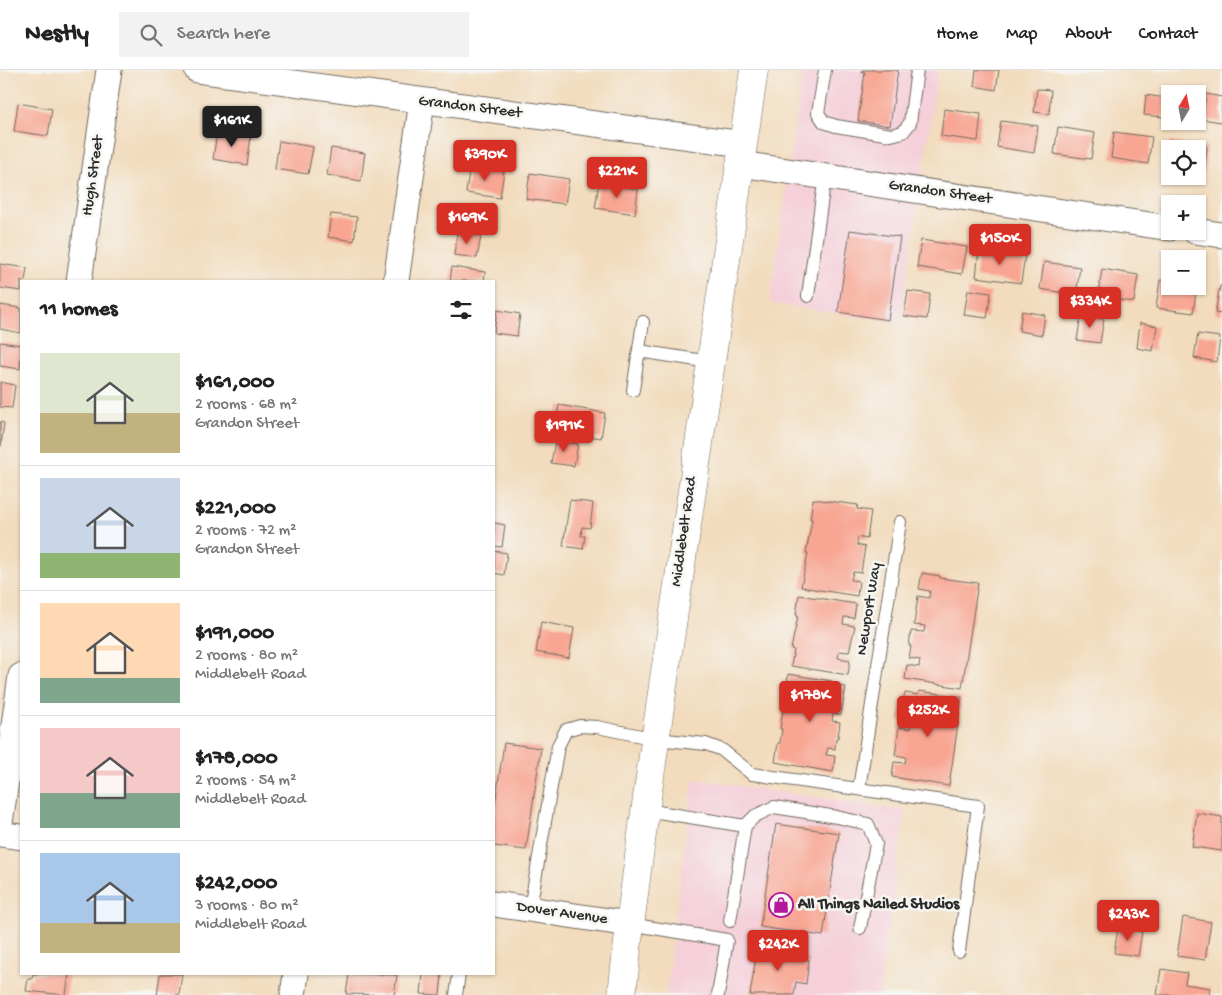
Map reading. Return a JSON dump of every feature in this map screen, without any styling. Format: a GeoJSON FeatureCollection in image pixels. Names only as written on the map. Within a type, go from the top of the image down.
{"type":"FeatureCollection","features":[{"type":"Feature","properties":{"kind":"main road","name":"Middlebelt Road"},"geometry":{"type":"LineString","coordinates":[[622,995],[629,924],[754,70]]}},
{"type":"Feature","properties":{"kind":"street","name":"Hugh Street"},"geometry":{"type":"LineString","coordinates":[[79,280],[109,70]]}},
{"type":"Feature","properties":{"kind":"street","name":"Grandon Street"},"geometry":{"type":"LineString","coordinates":[[197,70],[422,101],[742,154],[825,176],[1161,227]]}},
{"type":"Feature","properties":{"kind":"street"},"geometry":{"type":"LineString","coordinates":[[396,280],[422,101]]}},
{"type":"Feature","properties":{"kind":"street"},"geometry":{"type":"LineString","coordinates":[[1206,233],[1222,235]]}},
{"type":"Feature","properties":{"kind":"street"},"geometry":{"type":"LineString","coordinates":[[0,823],[20,683]]}},
{"type":"Feature","properties":{"kind":"street"},"geometry":{"type":"LineString","coordinates":[[0,834],[20,837]]}},
{"type":"Feature","properties":{"kind":"street","name":"Dover Avenue"},"geometry":{"type":"LineString","coordinates":[[495,904],[629,924]]}},
{"type":"Feature","properties":{"kind":"street"},"geometry":{"type":"LineString","coordinates":[[293,995],[296,975]]}},
{"type":"Feature","properties":{"kind":"lane"},"geometry":{"type":"LineString","coordinates":[[825,70],[818,113],[824,122],[836,126],[891,135],[903,132],[910,123],[917,70]]}},
{"type":"Feature","properties":{"kind":"lane"},"geometry":{"type":"LineString","coordinates":[[808,296],[825,176]]}},
{"type":"Feature","properties":{"kind":"lane"},"geometry":{"type":"LineString","coordinates":[[634,390],[643,322]]}},
{"type":"Feature","properties":{"kind":"lane"},"geometry":{"type":"LineString","coordinates":[[639,351],[710,362]]}},
{"type":"Feature","properties":{"kind":"lane","name":"Newport Way"},"geometry":{"type":"LineString","coordinates":[[859,789],[900,522]]}},
{"type":"Feature","properties":{"kind":"lane"},"geometry":{"type":"LineString","coordinates":[[530,909],[558,746],[566,730],[580,726],[597,727],[656,739],[706,744],[722,750],[752,774],[978,806],[959,951]]}},
{"type":"Feature","properties":{"kind":"lane"},"geometry":{"type":"LineString","coordinates":[[730,921],[745,826],[755,816],[774,807],[868,824],[876,844],[860,928]]}},
{"type":"Feature","properties":{"kind":"lane"},"geometry":{"type":"LineString","coordinates":[[646,810],[745,826]]}},
{"type":"Feature","properties":{"kind":"lane"},"geometry":{"type":"LineString","coordinates":[[629,924],[727,940],[718,995]]}},
{"type":"Feature","properties":{"kind":"lane"},"geometry":{"type":"LineString","coordinates":[[456,995],[459,975]]}},
{"type":"Feature","properties":{"kind":"shaded area"},"geometry":{"type":"Polygon","coordinates":[[[803,70],[938,70],[900,323],[770,303],[803,70]]]}},
{"type":"Feature","properties":{"kind":"shaded area"},"geometry":{"type":"Polygon","coordinates":[[[693,779],[905,811],[879,995],[666,995],[693,779]]]}},
{"type":"Feature","properties":{"kind":"building"},"geometry":{"type":"Polygon","coordinates":[[[862,70],[898,70],[890,126],[858,121],[865,72],[862,72],[862,70]]]}},
{"type":"Feature","properties":{"kind":"building"},"geometry":{"type":"Polygon","coordinates":[[[976,70],[999,70],[996,90],[974,86],[976,70]]]}},
{"type":"Feature","properties":{"kind":"building"},"geometry":{"type":"Polygon","coordinates":[[[1037,89],[1051,90],[1049,114],[1034,112],[1037,89]]]}},
{"type":"Feature","properties":{"kind":"building"},"geometry":{"type":"Polygon","coordinates":[[[1206,94],[1222,97],[1221,122],[1206,120],[1206,94]]]}},
{"type":"Feature","properties":{"kind":"building"},"geometry":{"type":"Polygon","coordinates":[[[1146,95],[1161,97],[1161,117],[1144,115],[1146,95]]]}},
{"type":"Feature","properties":{"kind":"building"},"geometry":{"type":"Polygon","coordinates":[[[18,103],[52,109],[48,136],[14,131],[18,103]]]}},
{"type":"Feature","properties":{"kind":"building"},"geometry":{"type":"Polygon","coordinates":[[[944,109],[981,114],[978,141],[941,136],[944,109]]]}},
{"type":"Feature","properties":{"kind":"building"},"geometry":{"type":"Polygon","coordinates":[[[1001,121],[1038,126],[1034,153],[997,147],[1001,121]]]}},
{"type":"Feature","properties":{"kind":"building"},"geometry":{"type":"Polygon","coordinates":[[[1058,127],[1095,133],[1091,159],[1054,154],[1058,127]]]}},
{"type":"Feature","properties":{"kind":"building"},"geometry":{"type":"Polygon","coordinates":[[[217,132],[251,137],[247,165],[213,159],[217,132]]]}},
{"type":"Feature","properties":{"kind":"building"},"geometry":{"type":"Polygon","coordinates":[[[1114,132],[1152,137],[1148,164],[1111,158],[1114,132]]]}},
{"type":"Feature","properties":{"kind":"building"},"geometry":{"type":"Polygon","coordinates":[[[279,141],[313,147],[308,174],[275,169],[279,141]]]}},
{"type":"Feature","properties":{"kind":"building"},"geometry":{"type":"Polygon","coordinates":[[[331,148],[365,153],[361,181],[327,175],[331,148]]]}},
{"type":"Feature","properties":{"kind":"building"},"geometry":{"type":"Polygon","coordinates":[[[470,165],[504,171],[500,198],[466,193],[470,165]]]}},
{"type":"Feature","properties":{"kind":"building"},"geometry":{"type":"Polygon","coordinates":[[[530,173],[569,179],[565,204],[526,199],[530,173]]]}},
{"type":"Feature","properties":{"kind":"building"},"geometry":{"type":"Polygon","coordinates":[[[599,183],[638,189],[635,214],[595,208],[599,183]]]}},
{"type":"Feature","properties":{"kind":"building"},"geometry":{"type":"Polygon","coordinates":[[[331,214],[357,217],[354,241],[328,237],[331,214]]]}},
{"type":"Feature","properties":{"kind":"building"},"geometry":{"type":"Polygon","coordinates":[[[850,230],[900,237],[888,320],[838,312],[850,230]]]}},
{"type":"Feature","properties":{"kind":"building"},"geometry":{"type":"Polygon","coordinates":[[[457,233],[481,236],[477,258],[454,255],[457,233]]]}},
{"type":"Feature","properties":{"kind":"building"},"geometry":{"type":"Polygon","coordinates":[[[921,240],[967,247],[962,274],[917,267],[921,240]]]}},
{"type":"Feature","properties":{"kind":"building"},"geometry":{"type":"Polygon","coordinates":[[[979,249],[1025,255],[1021,283],[976,277],[979,249]]]}},
{"type":"Feature","properties":{"kind":"building"},"geometry":{"type":"Polygon","coordinates":[[[1044,262],[1080,267],[1076,295],[1040,289],[1044,262]]]}},
{"type":"Feature","properties":{"kind":"building"},"geometry":{"type":"Polygon","coordinates":[[[0,264],[27,268],[25,280],[20,280],[20,291],[0,288],[0,264]]]}},
{"type":"Feature","properties":{"kind":"building"},"geometry":{"type":"Polygon","coordinates":[[[452,267],[485,272],[484,280],[450,280],[452,267]]]}},
{"type":"Feature","properties":{"kind":"building"},"geometry":{"type":"Polygon","coordinates":[[[1102,269],[1138,275],[1134,302],[1098,297],[1102,269]]]}},
{"type":"Feature","properties":{"kind":"building"},"geometry":{"type":"Polygon","coordinates":[[[1160,280],[1161,295],[1196,295],[1193,313],[1156,308],[1160,280]]]}},
{"type":"Feature","properties":{"kind":"building"},"geometry":{"type":"Polygon","coordinates":[[[1220,286],[1222,286],[1222,314],[1215,313],[1220,286]]]}},
{"type":"Feature","properties":{"kind":"building"},"geometry":{"type":"Polygon","coordinates":[[[968,290],[991,293],[987,318],[964,315],[968,290]]]}},
{"type":"Feature","properties":{"kind":"building"},"geometry":{"type":"Polygon","coordinates":[[[908,291],[930,294],[927,319],[904,316],[908,291]]]}},
{"type":"Feature","properties":{"kind":"building"},"geometry":{"type":"Polygon","coordinates":[[[0,305],[20,308],[20,333],[0,329],[0,305]]]}},
{"type":"Feature","properties":{"kind":"building"},"geometry":{"type":"Polygon","coordinates":[[[497,310],[520,314],[517,336],[495,333],[497,310]]]}},
{"type":"Feature","properties":{"kind":"building"},"geometry":{"type":"Polygon","coordinates":[[[1022,311],[1045,315],[1042,335],[1019,331],[1022,311]]]}},
{"type":"Feature","properties":{"kind":"building"},"geometry":{"type":"Polygon","coordinates":[[[1081,315],[1104,319],[1100,343],[1077,340],[1081,315]]]}},
{"type":"Feature","properties":{"kind":"building"},"geometry":{"type":"Polygon","coordinates":[[[1140,323],[1157,326],[1153,351],[1137,348],[1140,323]]]}},
{"type":"Feature","properties":{"kind":"building"},"geometry":{"type":"Polygon","coordinates":[[[1198,334],[1220,337],[1217,362],[1194,358],[1198,334]]]}},
{"type":"Feature","properties":{"kind":"building"},"geometry":{"type":"Polygon","coordinates":[[[0,342],[20,345],[20,369],[0,366],[0,342]]]}},
{"type":"Feature","properties":{"kind":"building"},"geometry":{"type":"Polygon","coordinates":[[[0,382],[15,385],[12,408],[0,407],[0,382]]]}},
{"type":"Feature","properties":{"kind":"building"},"geometry":{"type":"Polygon","coordinates":[[[559,405],[605,413],[601,438],[555,430],[559,405]]]}},
{"type":"Feature","properties":{"kind":"building"},"geometry":{"type":"Polygon","coordinates":[[[0,422],[4,423],[1,446],[0,446],[0,422]]]}},
{"type":"Feature","properties":{"kind":"building"},"geometry":{"type":"Polygon","coordinates":[[[555,441],[578,444],[574,466],[551,463],[555,441]]]}},
{"type":"Feature","properties":{"kind":"building"},"geometry":{"type":"Polygon","coordinates":[[[813,499],[858,505],[857,509],[871,511],[867,539],[858,537],[857,545],[865,547],[861,573],[853,572],[851,580],[859,581],[857,596],[801,587],[808,553],[806,553],[812,519],[810,519],[813,499]]]}},
{"type":"Feature","properties":{"kind":"building"},"geometry":{"type":"Polygon","coordinates":[[[570,500],[593,503],[590,528],[582,527],[581,536],[585,536],[583,549],[563,546],[570,500]]]}},
{"type":"Feature","properties":{"kind":"building"},"geometry":{"type":"Polygon","coordinates":[[[495,523],[505,525],[502,547],[495,546],[495,523]]]}},
{"type":"Feature","properties":{"kind":"building"},"geometry":{"type":"Polygon","coordinates":[[[495,551],[507,553],[504,575],[495,573],[495,551]]]}},
{"type":"Feature","properties":{"kind":"building"},"geometry":{"type":"Polygon","coordinates":[[[922,573],[940,576],[940,578],[978,583],[962,688],[905,679],[907,665],[919,667],[920,660],[909,658],[911,646],[909,646],[911,631],[924,632],[925,626],[914,625],[918,596],[929,598],[930,591],[919,589],[922,573]]]}},
{"type":"Feature","properties":{"kind":"building"},"geometry":{"type":"Polygon","coordinates":[[[799,595],[856,604],[854,618],[844,617],[843,624],[855,626],[849,652],[839,651],[838,658],[850,660],[848,675],[791,666],[794,650],[791,649],[798,616],[796,615],[799,595]]]}},
{"type":"Feature","properties":{"kind":"building"},"geometry":{"type":"Polygon","coordinates":[[[541,622],[574,628],[569,658],[536,652],[541,622]]]}},
{"type":"Feature","properties":{"kind":"building"},"geometry":{"type":"Polygon","coordinates":[[[788,674],[832,681],[832,685],[846,687],[841,715],[833,714],[832,721],[840,722],[835,749],[828,748],[826,755],[835,756],[833,772],[775,762],[778,743],[780,743],[782,729],[780,729],[788,674]]]}},
{"type":"Feature","properties":{"kind":"building"},"geometry":{"type":"Polygon","coordinates":[[[919,691],[962,697],[949,786],[892,777],[894,762],[905,763],[906,757],[895,755],[899,727],[910,729],[911,722],[898,720],[905,693],[918,695],[919,691]]]}},
{"type":"Feature","properties":{"kind":"building"},"geometry":{"type":"Polygon","coordinates":[[[504,743],[541,748],[526,850],[495,846],[495,804],[504,743]]]}},
{"type":"Feature","properties":{"kind":"building"},"geometry":{"type":"Polygon","coordinates":[[[1197,813],[1222,817],[1222,851],[1192,847],[1197,813]]]}},
{"type":"Feature","properties":{"kind":"building"},"geometry":{"type":"Polygon","coordinates":[[[776,824],[839,833],[823,936],[760,927],[776,824]]]}},
{"type":"Feature","properties":{"kind":"building"},"geometry":{"type":"Polygon","coordinates":[[[1183,917],[1211,922],[1205,960],[1177,956],[1183,917]]]}},
{"type":"Feature","properties":{"kind":"building"},"geometry":{"type":"Polygon","coordinates":[[[1118,928],[1142,932],[1138,956],[1114,953],[1118,928]]]}},
{"type":"Feature","properties":{"kind":"building"},"geometry":{"type":"Polygon","coordinates":[[[763,946],[800,951],[799,959],[809,960],[806,984],[796,982],[794,995],[750,995],[757,950],[762,951],[763,946]]]}},
{"type":"Feature","properties":{"kind":"building"},"geometry":{"type":"Polygon","coordinates":[[[1161,969],[1187,973],[1185,984],[1210,988],[1209,995],[1157,995],[1161,969]]]}},
{"type":"Feature","properties":{"kind":"building"},"geometry":{"type":"Polygon","coordinates":[[[33,975],[69,975],[66,995],[26,991],[28,979],[32,979],[33,975]]]}},
{"type":"Feature","properties":{"kind":"building"},"geometry":{"type":"Polygon","coordinates":[[[160,975],[182,975],[179,995],[157,995],[160,975]]]}},
{"type":"Feature","properties":{"kind":"building"},"geometry":{"type":"Polygon","coordinates":[[[349,975],[397,975],[394,995],[346,994],[349,975]]]}},
{"type":"Feature","properties":{"kind":"building"},"geometry":{"type":"Polygon","coordinates":[[[423,975],[442,975],[440,995],[421,994],[423,975]]]}},
{"type":"Feature","properties":{"kind":"place","name":"All Things Nailed Studios"},"geometry":{"type":"Point","coordinates":[781,905]}}]}
